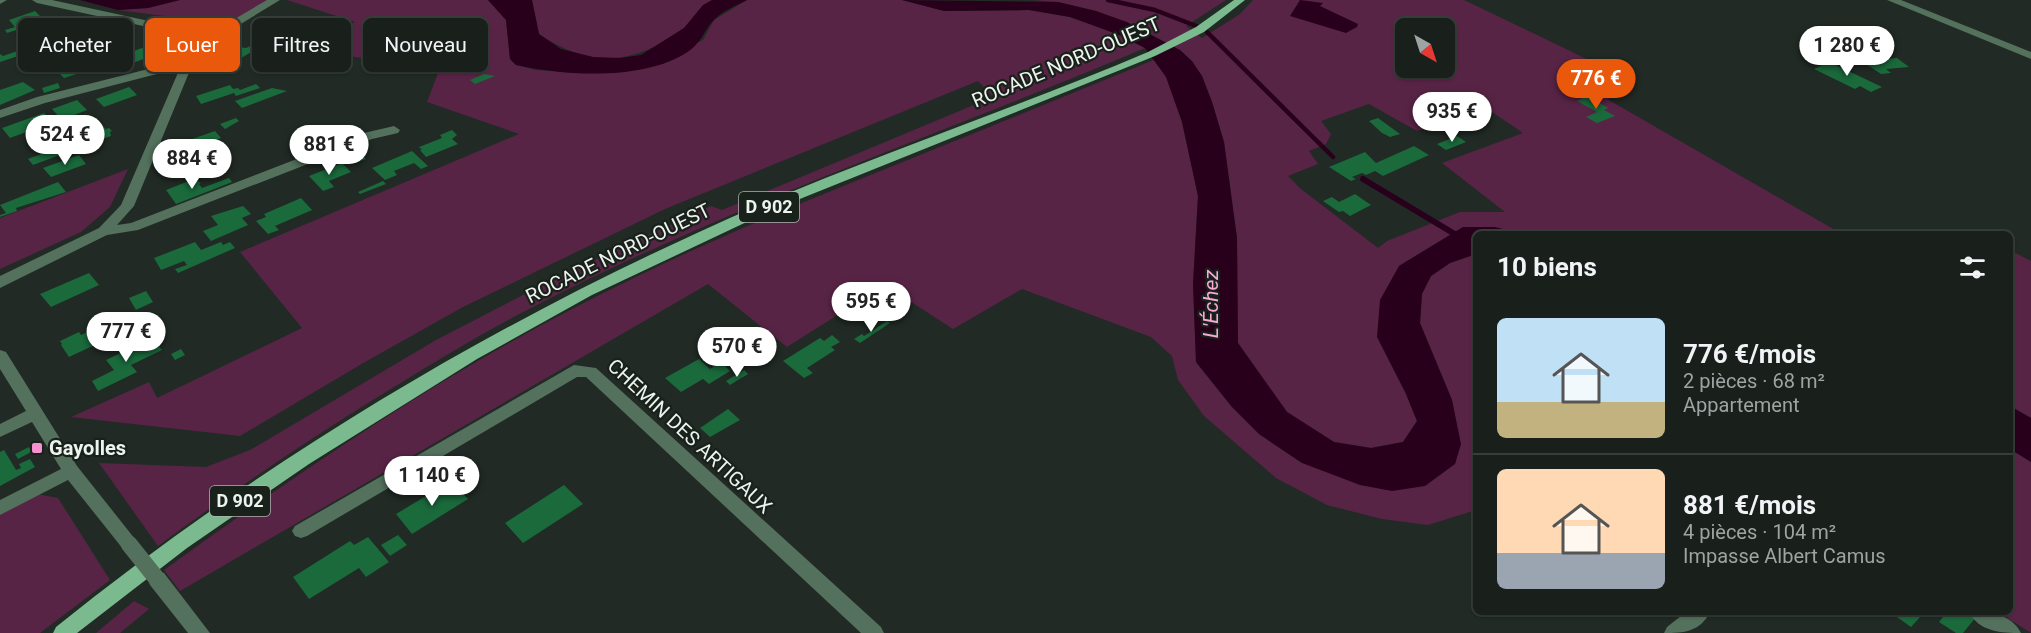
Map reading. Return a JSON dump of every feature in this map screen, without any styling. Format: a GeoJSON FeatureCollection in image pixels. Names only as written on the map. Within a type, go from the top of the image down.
{"type":"FeatureCollection","features":[{"type":"Feature","properties":{"kind":"main road","name":"ROCADE NORD-OUEST"},"geometry":{"type":"LineString","coordinates":[[63,633],[168,552],[248,495],[426,379],[560,305],[663,253],[765,208],[1126,64],[1177,40],[1230,10],[1240,0]]}},
{"type":"Feature","properties":{"kind":"street"},"geometry":{"type":"LineString","coordinates":[[37,0],[145,24]]}},
{"type":"Feature","properties":{"kind":"street"},"geometry":{"type":"LineString","coordinates":[[240,20],[275,0]]}},
{"type":"Feature","properties":{"kind":"street"},"geometry":{"type":"LineString","coordinates":[[1893,0],[2031,56]]}},
{"type":"Feature","properties":{"kind":"street"},"geometry":{"type":"LineString","coordinates":[[0,114],[41,100],[145,71]]}},
{"type":"Feature","properties":{"kind":"street"},"geometry":{"type":"LineString","coordinates":[[104,231],[127,206],[184,72]]}},
{"type":"Feature","properties":{"kind":"street"},"geometry":{"type":"LineString","coordinates":[[0,283],[104,231],[133,227],[368,136],[394,130]]}},
{"type":"Feature","properties":{"kind":"street"},"geometry":{"type":"LineString","coordinates":[[0,356],[71,471],[200,633]]}},
{"type":"Feature","properties":{"kind":"street","name":"CHEMIN DES ARTIGAUX"},"geometry":{"type":"LineString","coordinates":[[301,531],[574,371],[590,372],[710,485],[874,633]]}},
{"type":"Feature","properties":{"kind":"street"},"geometry":{"type":"LineString","coordinates":[[0,431],[36,413]]}},
{"type":"Feature","properties":{"kind":"street"},"geometry":{"type":"LineString","coordinates":[[0,508],[71,471]]}},
{"type":"Feature","properties":{"kind":"street"},"geometry":{"type":"LineString","coordinates":[[1674,633],[1696,615]]}},
{"type":"Feature","properties":{"kind":"street"},"geometry":{"type":"LineString","coordinates":[[1983,615],[2011,633]]}},
{"type":"Feature","properties":{"kind":"shaded area"},"geometry":{"type":"Polygon","coordinates":[[[180,0],[269,0],[237,18],[180,18],[118,10],[148,8],[180,0]]]}},
{"type":"Feature","properties":{"kind":"shaded area"},"geometry":{"type":"Polygon","coordinates":[[[287,0],[488,0],[506,20],[510,59],[516,65],[536,70],[579,73],[640,69],[703,40],[714,20],[747,0],[902,0],[944,11],[1029,10],[1070,17],[1117,34],[1145,48],[757,204],[604,272],[529,309],[444,357],[333,425],[158,546],[99,463],[206,467],[250,450],[436,340],[560,276],[711,206],[722,210],[993,97],[978,81],[665,209],[463,307],[240,436],[71,417],[149,382],[157,398],[302,328],[240,252],[519,134],[427,102],[438,72],[488,72],[488,18],[363,18],[363,58],[351,56],[351,24],[355,22],[351,21],[351,18],[343,18],[287,0]]]}},
{"type":"Feature","properties":{"kind":"shaded area"},"geometry":{"type":"Polygon","coordinates":[[[532,0],[712,0],[683,29],[665,41],[629,56],[611,58],[576,53],[539,34],[532,0]]]}},
{"type":"Feature","properties":{"kind":"shaded area"},"geometry":{"type":"Polygon","coordinates":[[[1031,0],[1226,0],[1186,26],[1202,38],[1240,14],[1253,0],[1464,0],[1622,76],[1633,84],[1630,92],[1607,99],[1837,231],[1512,231],[1494,227],[1463,227],[1399,266],[1406,394],[1417,421],[1403,442],[1371,448],[1334,442],[1287,412],[1238,343],[1237,238],[1224,142],[1202,76],[1180,50],[1096,11],[1058,2],[1031,0]],[[1369,104],[1321,121],[1331,134],[1326,144],[1309,151],[1318,164],[1288,176],[1301,189],[1378,248],[1387,241],[1460,212],[1505,212],[1442,163],[1523,133],[1486,108],[1417,131],[1369,104]]]}},
{"type":"Feature","properties":{"kind":"shaded area"},"geometry":{"type":"Polygon","coordinates":[[[1154,60],[1166,76],[1182,122],[1198,196],[1193,284],[1196,362],[1232,407],[1259,434],[1302,463],[1455,464],[1460,444],[1452,400],[1420,323],[1422,294],[1431,276],[1450,263],[1473,255],[1473,511],[1428,525],[1382,519],[1327,505],[1276,478],[1204,416],[1178,380],[1172,356],[1151,337],[1022,289],[953,329],[885,285],[787,347],[708,284],[180,591],[164,570],[335,450],[512,341],[573,308],[672,260],[819,196],[1154,60]]]}},
{"type":"Feature","properties":{"kind":"shaded area"},"geometry":{"type":"Polygon","coordinates":[[[128,169],[110,207],[81,232],[0,269],[0,218],[128,169]]]}},
{"type":"Feature","properties":{"kind":"shaded area"},"geometry":{"type":"Polygon","coordinates":[[[2013,252],[2031,261],[2031,418],[2013,408],[2013,252]]]}},
{"type":"Feature","properties":{"kind":"shaded area"},"geometry":{"type":"Polygon","coordinates":[[[2013,451],[2031,462],[2031,633],[2003,615],[2013,615],[2013,451]]]}},
{"type":"Feature","properties":{"kind":"shaded area"},"geometry":{"type":"Polygon","coordinates":[[[37,494],[58,498],[110,580],[40,633],[0,633],[0,513],[37,494]]]}},
{"type":"Feature","properties":{"kind":"shaded area"},"geometry":{"type":"Polygon","coordinates":[[[134,601],[149,609],[120,633],[96,633],[134,601]]]}},
{"type":"Feature","properties":{"kind":"water"},"geometry":{"type":"Polygon","coordinates":[[[80,0],[180,0],[148,8],[118,10],[80,0]]]}},
{"type":"Feature","properties":{"kind":"water"},"geometry":{"type":"Polygon","coordinates":[[[488,0],[532,0],[539,34],[561,49],[593,57],[620,58],[641,55],[684,28],[703,5],[712,0],[747,0],[718,16],[694,47],[671,61],[628,72],[581,73],[558,72],[516,65],[510,59],[506,20],[488,0]]]}},
{"type":"Feature","properties":{"kind":"water","name":"L'Échez"},"geometry":{"type":"Polygon","coordinates":[[[902,0],[1058,2],[1096,11],[1127,22],[1180,50],[1192,61],[1202,76],[1224,142],[1237,238],[1238,343],[1287,412],[1334,442],[1371,448],[1403,442],[1417,421],[1377,337],[1380,300],[1399,266],[1463,227],[1494,227],[1512,231],[1473,231],[1473,255],[1450,263],[1431,276],[1422,294],[1420,323],[1452,400],[1461,444],[1455,464],[1425,486],[1392,491],[1360,485],[1302,463],[1259,434],[1232,407],[1196,362],[1193,284],[1198,196],[1182,122],[1166,77],[1145,48],[1117,34],[1070,17],[1029,10],[944,11],[902,0]]]}},
{"type":"Feature","properties":{"kind":"water"},"geometry":{"type":"Polygon","coordinates":[[[1300,0],[1323,3],[1320,6],[1358,24],[1357,27],[1346,33],[1290,16],[1300,0]]]}},
{"type":"Feature","properties":{"kind":"water"},"geometry":{"type":"Polygon","coordinates":[[[2013,408],[2031,418],[2031,462],[2013,451],[2013,408]]]}},
{"type":"Feature","properties":{"kind":"building"},"geometry":{"type":"Polygon","coordinates":[[[35,11],[42,18],[18,18],[18,30],[7,33],[5,30],[15,27],[9,20],[35,11]]]}},
{"type":"Feature","properties":{"kind":"building"},"geometry":{"type":"Polygon","coordinates":[[[252,45],[252,52],[240,59],[240,47],[252,45]]]}},
{"type":"Feature","properties":{"kind":"building"},"geometry":{"type":"Polygon","coordinates":[[[142,48],[145,50],[145,58],[133,63],[133,51],[142,48]]]}},
{"type":"Feature","properties":{"kind":"building"},"geometry":{"type":"Polygon","coordinates":[[[18,51],[18,56],[0,62],[0,54],[3,56],[18,51]]]}},
{"type":"Feature","properties":{"kind":"building"},"geometry":{"type":"Polygon","coordinates":[[[1869,56],[1874,60],[1897,58],[1909,67],[1886,69],[1891,73],[1881,74],[1857,58],[1869,56]]]}},
{"type":"Feature","properties":{"kind":"building"},"geometry":{"type":"Polygon","coordinates":[[[1829,62],[1882,87],[1871,92],[1860,86],[1855,89],[1814,69],[1829,62]]]}},
{"type":"Feature","properties":{"kind":"building"},"geometry":{"type":"Polygon","coordinates":[[[58,72],[83,72],[64,78],[58,72]]]}},
{"type":"Feature","properties":{"kind":"building"},"geometry":{"type":"Polygon","coordinates":[[[484,74],[495,76],[475,84],[470,80],[484,74]]]}},
{"type":"Feature","properties":{"kind":"building"},"geometry":{"type":"Polygon","coordinates":[[[23,82],[35,90],[0,105],[0,90],[23,82]]]}},
{"type":"Feature","properties":{"kind":"building"},"geometry":{"type":"Polygon","coordinates":[[[58,83],[60,88],[44,93],[42,88],[58,83]]]}},
{"type":"Feature","properties":{"kind":"building"},"geometry":{"type":"Polygon","coordinates":[[[256,84],[260,88],[236,96],[234,93],[201,104],[196,96],[230,85],[233,89],[240,90],[256,84]]]}},
{"type":"Feature","properties":{"kind":"building"},"geometry":{"type":"Polygon","coordinates":[[[129,87],[137,95],[104,107],[96,99],[129,87]]]}},
{"type":"Feature","properties":{"kind":"building"},"geometry":{"type":"Polygon","coordinates":[[[272,88],[287,91],[242,108],[235,101],[272,88]]]}},
{"type":"Feature","properties":{"kind":"building"},"geometry":{"type":"Polygon","coordinates":[[[1588,96],[1608,108],[1604,110],[1615,116],[1597,123],[1586,117],[1597,112],[1577,101],[1588,96]]]}},
{"type":"Feature","properties":{"kind":"building"},"geometry":{"type":"Polygon","coordinates":[[[77,100],[87,110],[72,116],[79,123],[61,130],[59,127],[53,129],[48,124],[10,138],[2,128],[44,113],[53,123],[61,119],[52,109],[77,100]]]}},
{"type":"Feature","properties":{"kind":"building"},"geometry":{"type":"Polygon","coordinates":[[[236,118],[239,121],[225,129],[220,124],[236,118]]]}},
{"type":"Feature","properties":{"kind":"building"},"geometry":{"type":"Polygon","coordinates":[[[1378,118],[1400,134],[1390,137],[1382,133],[1369,121],[1378,118]]]}},
{"type":"Feature","properties":{"kind":"building"},"geometry":{"type":"Polygon","coordinates":[[[98,121],[106,129],[109,128],[112,131],[111,136],[33,165],[28,159],[57,148],[59,151],[74,145],[71,141],[64,144],[58,136],[98,121]]]}},
{"type":"Feature","properties":{"kind":"building"},"geometry":{"type":"Polygon","coordinates":[[[452,130],[457,135],[452,139],[458,144],[426,157],[420,150],[422,150],[419,147],[442,138],[440,135],[452,130]]]}},
{"type":"Feature","properties":{"kind":"building"},"geometry":{"type":"Polygon","coordinates":[[[215,131],[221,138],[187,151],[181,143],[215,131]]]}},
{"type":"Feature","properties":{"kind":"building"},"geometry":{"type":"Polygon","coordinates":[[[1457,136],[1466,142],[1446,150],[1437,144],[1457,136]]]}},
{"type":"Feature","properties":{"kind":"building"},"geometry":{"type":"Polygon","coordinates":[[[1414,146],[1429,155],[1383,176],[1375,171],[1366,175],[1362,173],[1352,177],[1356,179],[1351,181],[1329,167],[1365,152],[1376,163],[1414,146]]]}},
{"type":"Feature","properties":{"kind":"building"},"geometry":{"type":"Polygon","coordinates":[[[215,150],[223,160],[181,176],[174,166],[215,150]]]}},
{"type":"Feature","properties":{"kind":"building"},"geometry":{"type":"Polygon","coordinates":[[[412,151],[428,166],[421,169],[414,163],[394,171],[397,175],[385,180],[372,168],[412,151]]]}},
{"type":"Feature","properties":{"kind":"building"},"geometry":{"type":"Polygon","coordinates":[[[359,152],[366,159],[355,163],[348,156],[359,152]]]}},
{"type":"Feature","properties":{"kind":"building"},"geometry":{"type":"Polygon","coordinates":[[[79,155],[86,164],[51,177],[43,168],[79,155]]]}},
{"type":"Feature","properties":{"kind":"building"},"geometry":{"type":"Polygon","coordinates":[[[342,163],[351,172],[329,181],[334,187],[323,191],[309,176],[342,163]]]}},
{"type":"Feature","properties":{"kind":"building"},"geometry":{"type":"Polygon","coordinates":[[[229,178],[232,182],[176,204],[166,190],[194,179],[201,183],[199,184],[202,188],[229,178]]]}},
{"type":"Feature","properties":{"kind":"building"},"geometry":{"type":"Polygon","coordinates":[[[383,181],[386,184],[360,194],[358,192],[383,181]]]}},
{"type":"Feature","properties":{"kind":"building"},"geometry":{"type":"Polygon","coordinates":[[[58,182],[66,192],[16,208],[17,211],[0,217],[6,213],[0,205],[58,182]]]}},
{"type":"Feature","properties":{"kind":"building"},"geometry":{"type":"Polygon","coordinates":[[[1355,194],[1371,205],[1350,216],[1343,211],[1339,212],[1323,201],[1332,197],[1339,202],[1355,194]]]}},
{"type":"Feature","properties":{"kind":"building"},"geometry":{"type":"Polygon","coordinates":[[[301,198],[312,210],[275,226],[279,230],[268,234],[256,221],[266,217],[264,214],[301,198]]]}},
{"type":"Feature","properties":{"kind":"building"},"geometry":{"type":"Polygon","coordinates":[[[243,206],[251,214],[242,218],[248,225],[211,241],[203,231],[218,225],[211,216],[243,206]]]}},
{"type":"Feature","properties":{"kind":"building"},"geometry":{"type":"Polygon","coordinates":[[[195,242],[201,250],[221,242],[223,245],[230,242],[235,248],[178,273],[175,269],[187,265],[184,261],[161,270],[154,258],[195,242]]]}},
{"type":"Feature","properties":{"kind":"building"},"geometry":{"type":"Polygon","coordinates":[[[89,273],[99,285],[51,307],[40,294],[89,273]]]}},
{"type":"Feature","properties":{"kind":"building"},"geometry":{"type":"Polygon","coordinates":[[[146,291],[153,302],[136,310],[129,298],[146,291]]]}},
{"type":"Feature","properties":{"kind":"building"},"geometry":{"type":"Polygon","coordinates":[[[887,321],[890,323],[860,343],[854,339],[862,334],[864,336],[887,321]]]}},
{"type":"Feature","properties":{"kind":"building"},"geometry":{"type":"Polygon","coordinates":[[[109,322],[118,334],[69,357],[61,345],[60,341],[79,332],[81,335],[109,322]]]}},
{"type":"Feature","properties":{"kind":"building"},"geometry":{"type":"Polygon","coordinates":[[[832,335],[840,342],[831,347],[835,350],[807,368],[813,373],[804,378],[783,361],[820,338],[824,341],[832,335]]]}},
{"type":"Feature","properties":{"kind":"building"},"geometry":{"type":"Polygon","coordinates":[[[152,338],[162,350],[131,365],[137,372],[98,391],[92,381],[114,370],[106,360],[152,338]]]}},
{"type":"Feature","properties":{"kind":"building"},"geometry":{"type":"Polygon","coordinates":[[[181,349],[185,355],[175,360],[171,354],[181,349]]]}},
{"type":"Feature","properties":{"kind":"building"},"geometry":{"type":"Polygon","coordinates":[[[699,359],[710,369],[721,362],[730,371],[709,384],[703,379],[681,392],[665,378],[699,359]]]}},
{"type":"Feature","properties":{"kind":"building"},"geometry":{"type":"Polygon","coordinates":[[[744,370],[748,374],[730,385],[726,381],[744,370]]]}},
{"type":"Feature","properties":{"kind":"building"},"geometry":{"type":"Polygon","coordinates":[[[728,409],[740,420],[710,437],[700,428],[728,409]]]}},
{"type":"Feature","properties":{"kind":"building"},"geometry":{"type":"Polygon","coordinates":[[[29,447],[31,452],[18,459],[15,454],[29,447]]]}},
{"type":"Feature","properties":{"kind":"building"},"geometry":{"type":"Polygon","coordinates":[[[4,450],[16,470],[21,468],[19,464],[30,459],[35,467],[0,486],[0,452],[4,450]]]}},
{"type":"Feature","properties":{"kind":"building"},"geometry":{"type":"Polygon","coordinates":[[[451,481],[468,499],[412,534],[396,514],[451,481]]]}},
{"type":"Feature","properties":{"kind":"building"},"geometry":{"type":"Polygon","coordinates":[[[564,485],[583,504],[523,543],[505,523],[564,485]]]}},
{"type":"Feature","properties":{"kind":"building"},"geometry":{"type":"Polygon","coordinates":[[[398,535],[407,545],[390,556],[381,545],[398,535]]]}},
{"type":"Feature","properties":{"kind":"building"},"geometry":{"type":"Polygon","coordinates":[[[368,537],[389,562],[366,577],[359,568],[309,599],[293,577],[350,541],[354,545],[368,537]]]}},
{"type":"Feature","properties":{"kind":"building"},"geometry":{"type":"Polygon","coordinates":[[[1899,615],[1922,615],[1911,627],[1897,617],[1899,615]]]}},
{"type":"Feature","properties":{"kind":"building"},"geometry":{"type":"Polygon","coordinates":[[[1945,615],[1976,617],[1963,633],[1956,633],[1939,622],[1945,615]]]}},
{"type":"Feature","properties":{"kind":"waterway"},"geometry":{"type":"LineString","coordinates":[[1108,0],[1155,10],[1204,29],[1333,157]]}},
{"type":"Feature","properties":{"kind":"waterway"},"geometry":{"type":"LineString","coordinates":[[1363,179],[1458,236]]}},
{"type":"Feature","properties":{"kind":"place","name":"Gayolles"},"geometry":{"type":"Point","coordinates":[37,448]}}]}
